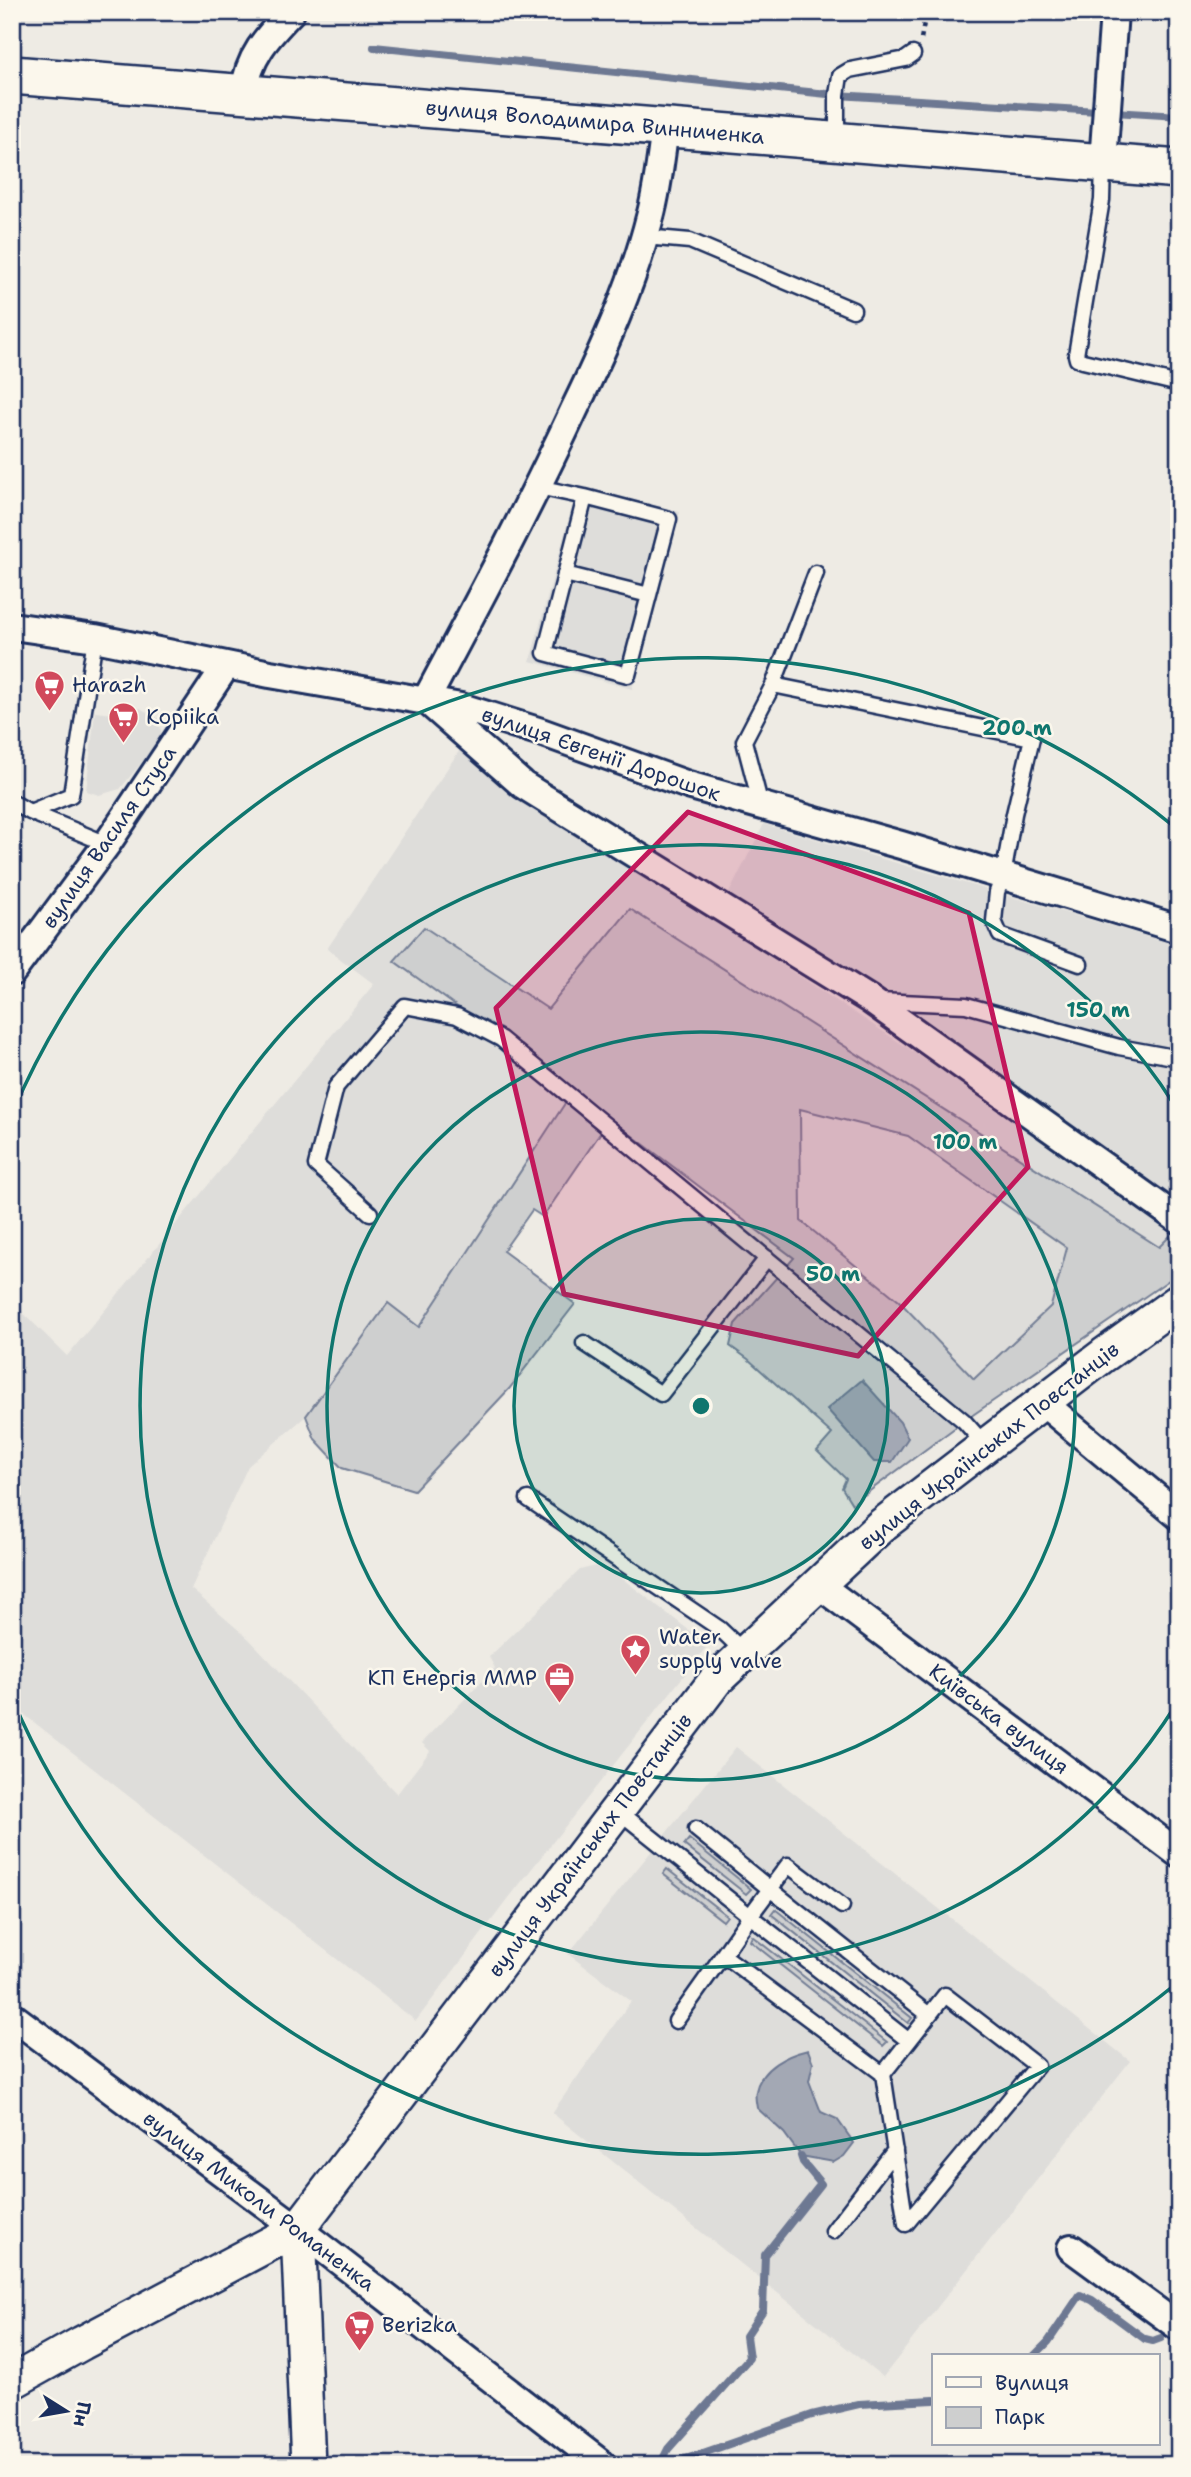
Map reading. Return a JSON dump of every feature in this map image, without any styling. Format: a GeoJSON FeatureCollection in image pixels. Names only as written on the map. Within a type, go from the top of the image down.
{"type":"FeatureCollection","features":[{"type":"Feature","properties":{"kind":"main road","name":"вулиця Володимира Винниченка"},"geometry":{"type":"LineString","coordinates":[[12,75],[1179,169]]}},
{"type":"Feature","properties":{"kind":"street"},"geometry":{"type":"LineString","coordinates":[[244,93],[249,65],[291,12]]}},
{"type":"Feature","properties":{"kind":"street"},"geometry":{"type":"LineString","coordinates":[[1103,162],[1114,12]]}},
{"type":"Feature","properties":{"kind":"street"},"geometry":{"type":"LineString","coordinates":[[664,127],[658,180],[645,237],[615,320],[538,487],[426,701],[523,785],[869,999],[1179,1220]]}},
{"type":"Feature","properties":{"kind":"street","name":"вулиця Євгенії Дорошок"},"geometry":{"type":"LineString","coordinates":[[12,626],[95,638],[226,666],[426,701],[495,717],[654,773],[1179,929]]}},
{"type":"Feature","properties":{"kind":"street","name":"вулиця Василя Стуса"},"geometry":{"type":"LineString","coordinates":[[12,972],[107,844],[226,666]]}},
{"type":"Feature","properties":{"kind":"street","name":"вулиця Українських Повстанців"},"geometry":{"type":"LineString","coordinates":[[12,2382],[298,2228],[716,1680],[882,1525],[1179,1301]]}},
{"type":"Feature","properties":{"kind":"street"},"geometry":{"type":"LineString","coordinates":[[1042,1402],[1179,1516]]}},
{"type":"Feature","properties":{"kind":"street","name":"Київська вулиця"},"geometry":{"type":"LineString","coordinates":[[819,1585],[1179,1854]]}},
{"type":"Feature","properties":{"kind":"street","name":"вулиця Миколи Романенка"},"geometry":{"type":"LineString","coordinates":[[12,2016],[298,2228],[603,2465]]}},
{"type":"Feature","properties":{"kind":"street"},"geometry":{"type":"LineString","coordinates":[[298,2228],[308,2465]]}},
{"type":"Feature","properties":{"kind":"street"},"geometry":{"type":"LineString","coordinates":[[1071,2248],[1179,2327]]}},
{"type":"Feature","properties":{"kind":"lane"},"geometry":{"type":"LineString","coordinates":[[837,142],[837,94],[840,76],[850,70],[906,59],[914,54]]}},
{"type":"Feature","properties":{"kind":"lane"},"geometry":{"type":"LineString","coordinates":[[1103,162],[1102,200],[1076,355],[1083,362],[1179,384]]}},
{"type":"Feature","properties":{"kind":"lane"},"geometry":{"type":"LineString","coordinates":[[645,237],[690,241],[853,310]]}},
{"type":"Feature","properties":{"kind":"lane"},"geometry":{"type":"LineString","coordinates":[[538,487],[585,497],[668,519],[628,675],[545,653],[585,497]]}},
{"type":"Feature","properties":{"kind":"lane"},"geometry":{"type":"LineString","coordinates":[[761,806],[744,741],[773,685],[816,573]]}},
{"type":"Feature","properties":{"kind":"lane"},"geometry":{"type":"LineString","coordinates":[[565,574],[649,595]]}},
{"type":"Feature","properties":{"kind":"lane"},"geometry":{"type":"LineString","coordinates":[[30,813],[71,795],[95,638]]}},
{"type":"Feature","properties":{"kind":"lane"},"geometry":{"type":"LineString","coordinates":[[773,685],[1032,738],[1003,876],[997,892],[994,921],[1000,935],[1080,964]]}},
{"type":"Feature","properties":{"kind":"lane"},"geometry":{"type":"LineString","coordinates":[[12,802],[30,813],[107,844]]}},
{"type":"Feature","properties":{"kind":"lane"},"geometry":{"type":"LineString","coordinates":[[869,999],[966,1005],[1119,1047],[1179,1058]]}},
{"type":"Feature","properties":{"kind":"lane"},"geometry":{"type":"LineString","coordinates":[[370,1213],[316,1166],[336,1087],[405,1006],[457,1016],[500,1038],[964,1421],[985,1445]]}},
{"type":"Feature","properties":{"kind":"lane"},"geometry":{"type":"LineString","coordinates":[[584,1343],[661,1394],[767,1258]]}},
{"type":"Feature","properties":{"kind":"lane"},"geometry":{"type":"LineString","coordinates":[[528,1499],[720,1629],[745,1653]]}},
{"type":"Feature","properties":{"kind":"lane"},"geometry":{"type":"LineString","coordinates":[[616,1809],[909,2041]]}},
{"type":"Feature","properties":{"kind":"lane"},"geometry":{"type":"LineString","coordinates":[[696,1829],[929,2015]]}},
{"type":"Feature","properties":{"kind":"lane"},"geometry":{"type":"LineString","coordinates":[[676,2021],[788,1865],[842,1906]]}},
{"type":"Feature","properties":{"kind":"lane"},"geometry":{"type":"LineString","coordinates":[[723,1955],[883,2074],[906,2224],[1037,2066],[945,1995],[883,2074]]}},
{"type":"Feature","properties":{"kind":"lane"},"geometry":{"type":"LineString","coordinates":[[833,2231],[895,2150]]}},
{"type":"Feature","properties":{"kind":"path"},"geometry":{"type":"LineString","coordinates":[[914,54],[922,35],[926,12]]}},
{"type":"Feature","properties":{"kind":"highlighted area"},"geometry":{"type":"Polygon","coordinates":[[[688,812],[969,913],[1028,1167],[858,1356],[564,1294],[496,1008],[688,812]]]}},
{"type":"Feature","properties":{"kind":"shaded area"},"geometry":{"type":"Polygon","coordinates":[[[578,485],[680,512],[632,689],[530,661],[578,485]]]}},
{"type":"Feature","properties":{"kind":"shaded area","name":"Kopiika"},"geometry":{"type":"Polygon","coordinates":[[[140,708],[159,719],[162,737],[120,789],[99,795],[86,791],[95,712],[133,716],[140,708]]]}},
{"type":"Feature","properties":{"kind":"shaded area"},"geometry":{"type":"Polygon","coordinates":[[[459,751],[1162,1216],[1170,1236],[1159,1247],[631,909],[548,1009],[424,928],[395,961],[573,1091],[419,1328],[388,1303],[306,1416],[248,1466],[191,1589],[249,1639],[397,1794],[430,1751],[422,1743],[495,1668],[489,1657],[580,1570],[600,1565],[623,1579],[708,1645],[504,1904],[416,2021],[12,1705],[12,1302],[67,1356],[374,984],[327,949],[459,751]]]}},
{"type":"Feature","properties":{"kind":"shaded area"},"geometry":{"type":"Polygon","coordinates":[[[764,824],[1179,946],[1179,1202],[727,897],[764,824]]]}},
{"type":"Feature","properties":{"kind":"shaded area"},"geometry":{"type":"Polygon","coordinates":[[[800,1109],[908,1136],[1067,1247],[1051,1306],[974,1379],[899,1301],[800,1221],[800,1109]]]}},
{"type":"Feature","properties":{"kind":"shaded area"},"geometry":{"type":"Polygon","coordinates":[[[862,1380],[900,1422],[908,1438],[892,1462],[874,1462],[827,1409],[862,1380]]]}},
{"type":"Feature","properties":{"kind":"shaded area"},"geometry":{"type":"Polygon","coordinates":[[[736,1747],[1130,2061],[883,2377],[552,2113],[631,2001],[568,1954],[736,1747]],[[813,2063],[756,2090],[757,2108],[784,2133],[802,2156],[837,2119],[821,2112],[809,2081],[813,2063]]]}},
{"type":"Feature","properties":{"kind":"shaded area"},"geometry":{"type":"Polygon","coordinates":[[[808,2050],[813,2063],[809,2081],[821,2112],[837,2119],[854,2143],[844,2156],[834,2162],[801,2156],[784,2133],[757,2108],[756,2091],[763,2075],[776,2063],[808,2050]]]}},
{"type":"Feature","properties":{"kind":"green space"},"geometry":{"type":"Polygon","coordinates":[[[630,909],[1159,1247],[1170,1236],[1176,1258],[1172,1278],[964,1421],[852,1504],[842,1488],[846,1479],[817,1451],[832,1434],[730,1346],[735,1324],[794,1258],[610,1119],[543,1217],[532,1210],[503,1251],[575,1304],[509,1389],[414,1490],[342,1468],[315,1439],[306,1416],[388,1303],[419,1327],[573,1091],[394,961],[424,927],[548,1009],[630,909]],[[800,1109],[801,1221],[899,1301],[974,1379],[1051,1306],[1067,1248],[908,1136],[800,1109]]]}},
{"type":"Feature","properties":{"kind":"green space"},"geometry":{"type":"Polygon","coordinates":[[[689,1839],[751,1889],[746,1894],[684,1845],[689,1839]]]}},
{"type":"Feature","properties":{"kind":"green space"},"geometry":{"type":"Polygon","coordinates":[[[667,1869],[727,1916],[723,1921],[663,1874],[667,1869]]]}},
{"type":"Feature","properties":{"kind":"green space"},"geometry":{"type":"Polygon","coordinates":[[[775,1909],[912,2018],[908,2023],[771,1914],[775,1909]]]}},
{"type":"Feature","properties":{"kind":"green space"},"geometry":{"type":"Polygon","coordinates":[[[752,1936],[887,2042],[883,2046],[750,1941],[752,1936]]]}},
{"type":"Feature","properties":{"kind":"waterway"},"geometry":{"type":"LineString","coordinates":[[374,47],[837,95],[1179,116]]}},
{"type":"Feature","properties":{"kind":"waterway"},"geometry":{"type":"LineString","coordinates":[[660,2465],[668,2449],[749,2358],[746,2336],[763,2310],[765,2255],[821,2184],[801,2156]]}},
{"type":"Feature","properties":{"kind":"waterway"},"geometry":{"type":"LineString","coordinates":[[1036,2354],[1048,2342],[1080,2295],[1092,2300],[1145,2339],[1153,2341],[1161,2338]]}},
{"type":"Feature","properties":{"kind":"waterway"},"geometry":{"type":"LineString","coordinates":[[675,2465],[812,2415],[859,2404],[932,2400]]}},
{"type":"Feature","properties":{"kind":"place","name":"Harazh"},"geometry":{"type":"Point","coordinates":[49,712]}},
{"type":"Feature","properties":{"kind":"place","name":"Kopiika"},"geometry":{"type":"Point","coordinates":[123,744]}},
{"type":"Feature","properties":{"kind":"place","name":"Water supply valve"},"geometry":{"type":"Point","coordinates":[636,1676]}},
{"type":"Feature","properties":{"kind":"place","name":"КП Енергія ММР"},"geometry":{"type":"Point","coordinates":[560,1705]}},
{"type":"Feature","properties":{"kind":"place","name":"Berizka"},"geometry":{"type":"Point","coordinates":[359,2352]}}]}
